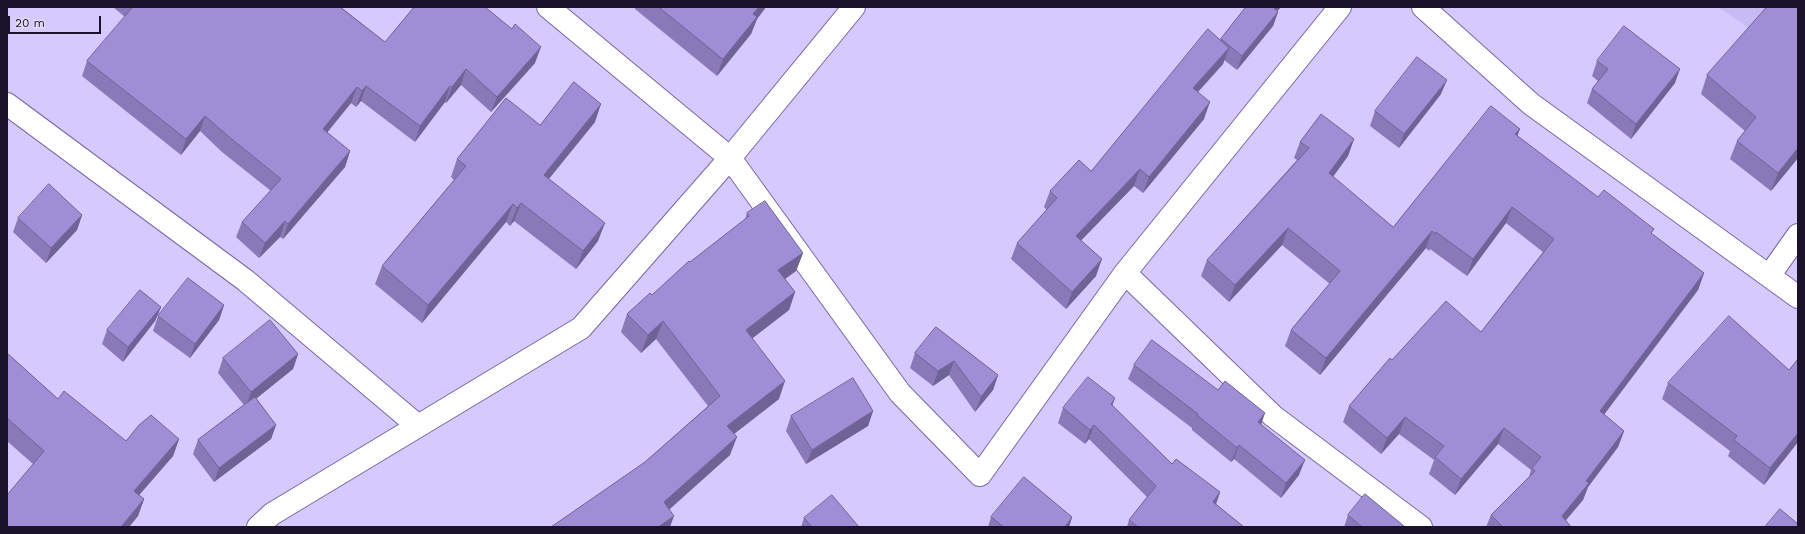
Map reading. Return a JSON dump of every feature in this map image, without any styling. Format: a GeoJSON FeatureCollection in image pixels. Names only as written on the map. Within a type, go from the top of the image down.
{"type":"FeatureCollection","features":[{"type":"Feature","properties":{"kind":"street"},"geometry":{"type":"LineString","coordinates":[[548,7],[730,158],[900,393],[980,475],[1125,273],[1340,7]]}},
{"type":"Feature","properties":{"kind":"street"},"geometry":{"type":"LineString","coordinates":[[258,527],[272,514],[581,328],[730,158],[854,7]]}},
{"type":"Feature","properties":{"kind":"street"},"geometry":{"type":"LineString","coordinates":[[1423,7],[1531,104],[1798,297]]}},
{"type":"Feature","properties":{"kind":"street"},"geometry":{"type":"LineString","coordinates":[[7,104],[246,280],[418,426]]}},
{"type":"Feature","properties":{"kind":"street"},"geometry":{"type":"LineString","coordinates":[[1769,276],[1798,235]]}},
{"type":"Feature","properties":{"kind":"street"},"geometry":{"type":"LineString","coordinates":[[1125,273],[1273,416],[1421,527]]}},
{"type":"Feature","properties":{"kind":"shaded area"},"geometry":{"type":"Polygon","coordinates":[[[1718,7],[1798,7],[1798,62],[1718,7]]]}},
{"type":"Feature","properties":{"kind":"building"},"geometry":{"type":"Polygon","coordinates":[[[133,7],[340,7],[385,42],[414,7],[485,7],[512,29],[515,24],[541,47],[497,97],[466,69],[452,87],[450,86],[420,126],[366,86],[362,91],[357,87],[323,129],[350,151],[288,224],[285,221],[265,243],[242,222],[281,179],[205,116],[186,139],[87,61],[133,7]]]}},
{"type":"Feature","properties":{"kind":"building"},"geometry":{"type":"Polygon","coordinates":[[[659,7],[759,7],[753,14],[757,17],[723,59],[659,7]]]}},
{"type":"Feature","properties":{"kind":"building"},"geometry":{"type":"Polygon","coordinates":[[[1246,7],[1273,7],[1278,12],[1242,56],[1221,39],[1246,7]]]}},
{"type":"Feature","properties":{"kind":"building"},"geometry":{"type":"Polygon","coordinates":[[[1767,7],[1798,7],[1798,148],[1778,173],[1737,141],[1756,117],[1707,75],[1767,7]]]}},
{"type":"Feature","properties":{"kind":"building"},"geometry":{"type":"Polygon","coordinates":[[[1624,26],[1680,69],[1636,124],[1592,89],[1608,69],[1597,61],[1624,26]]]}},
{"type":"Feature","properties":{"kind":"building"},"geometry":{"type":"Polygon","coordinates":[[[1208,29],[1229,48],[1193,88],[1210,102],[1149,177],[1140,169],[1076,236],[1102,259],[1072,292],[1017,243],[1057,198],[1050,191],[1079,160],[1091,171],[1208,29]]]}},
{"type":"Feature","properties":{"kind":"building"},"geometry":{"type":"Polygon","coordinates":[[[1417,57],[1447,80],[1404,134],[1375,111],[1417,57]]]}},
{"type":"Feature","properties":{"kind":"building"},"geometry":{"type":"Polygon","coordinates":[[[574,82],[601,104],[544,175],[605,223],[583,251],[521,203],[517,208],[513,204],[428,305],[382,266],[466,166],[457,159],[506,98],[540,125],[574,82]]]}},
{"type":"Feature","properties":{"kind":"building"},"geometry":{"type":"Polygon","coordinates":[[[1491,106],[1520,129],[1515,134],[1598,197],[1604,190],[1654,229],[1651,233],[1704,273],[1600,411],[1624,431],[1586,481],[1589,483],[1562,516],[1571,527],[1503,527],[1491,515],[1535,471],[1532,468],[1541,457],[1504,428],[1461,479],[1435,457],[1444,446],[1405,417],[1387,438],[1349,406],[1390,358],[1392,360],[1446,301],[1481,332],[1554,239],[1512,207],[1473,259],[1436,232],[1435,234],[1432,231],[1326,358],[1291,330],[1340,271],[1288,228],[1235,285],[1207,260],[1309,148],[1300,142],[1321,114],[1354,139],[1329,173],[1393,227],[1491,106]]]}},
{"type":"Feature","properties":{"kind":"building"},"geometry":{"type":"Polygon","coordinates":[[[49,184],[82,215],[51,248],[18,218],[49,184]]]}},
{"type":"Feature","properties":{"kind":"building"},"geometry":{"type":"Polygon","coordinates":[[[765,201],[803,253],[778,270],[795,292],[746,330],[785,381],[727,426],[737,437],[664,502],[674,516],[658,527],[551,527],[645,462],[720,396],[663,321],[648,335],[627,314],[650,293],[652,295],[689,261],[690,262],[749,216],[747,213],[765,201]]]}},
{"type":"Feature","properties":{"kind":"building"},"geometry":{"type":"Polygon","coordinates":[[[188,278],[224,305],[195,344],[158,316],[188,278]]]}},
{"type":"Feature","properties":{"kind":"building"},"geometry":{"type":"Polygon","coordinates":[[[140,290],[161,307],[128,347],[107,330],[140,290]]]}},
{"type":"Feature","properties":{"kind":"building"},"geometry":{"type":"Polygon","coordinates":[[[1729,316],[1789,370],[1798,359],[1798,433],[1770,468],[1734,440],[1737,436],[1668,383],[1729,316]]]}},
{"type":"Feature","properties":{"kind":"building"},"geometry":{"type":"Polygon","coordinates":[[[270,320],[298,354],[251,392],[223,358],[270,320]]]}},
{"type":"Feature","properties":{"kind":"building"},"geometry":{"type":"Polygon","coordinates":[[[936,327],[998,375],[981,397],[954,361],[938,371],[915,353],[936,327]]]}},
{"type":"Feature","properties":{"kind":"building"},"geometry":{"type":"Polygon","coordinates":[[[1152,340],[1218,390],[1225,381],[1265,413],[1258,422],[1305,460],[1286,483],[1239,445],[1237,448],[1197,415],[1198,414],[1134,365],[1152,340]]]}},
{"type":"Feature","properties":{"kind":"building"},"geometry":{"type":"Polygon","coordinates":[[[7,353],[58,399],[64,391],[126,441],[139,425],[151,415],[179,439],[134,491],[144,499],[121,527],[7,527],[7,495],[44,451],[7,418],[7,353]]]}},
{"type":"Feature","properties":{"kind":"building"},"geometry":{"type":"Polygon","coordinates":[[[1088,377],[1115,398],[1111,404],[1172,464],[1176,459],[1220,492],[1213,502],[1244,527],[1138,527],[1129,520],[1156,486],[1094,425],[1090,430],[1063,408],[1088,377]]]}},
{"type":"Feature","properties":{"kind":"building"},"geometry":{"type":"Polygon","coordinates":[[[853,378],[873,411],[812,450],[791,416],[853,378]]]}},
{"type":"Feature","properties":{"kind":"building"},"geometry":{"type":"Polygon","coordinates":[[[255,397],[276,425],[219,468],[198,440],[255,397]]]}},
{"type":"Feature","properties":{"kind":"building"},"geometry":{"type":"Polygon","coordinates":[[[1024,477],[1072,517],[1065,527],[1004,527],[991,517],[1024,477]]]}},
{"type":"Feature","properties":{"kind":"building"},"geometry":{"type":"Polygon","coordinates":[[[1365,494],[1404,527],[1362,527],[1348,515],[1365,494]]]}},
{"type":"Feature","properties":{"kind":"building"},"geometry":{"type":"Polygon","coordinates":[[[832,495],[859,527],[812,527],[804,518],[832,495]]]}},
{"type":"Feature","properties":{"kind":"building"},"geometry":{"type":"Polygon","coordinates":[[[1780,509],[1798,524],[1798,527],[1765,527],[1780,509]]]}}]}
